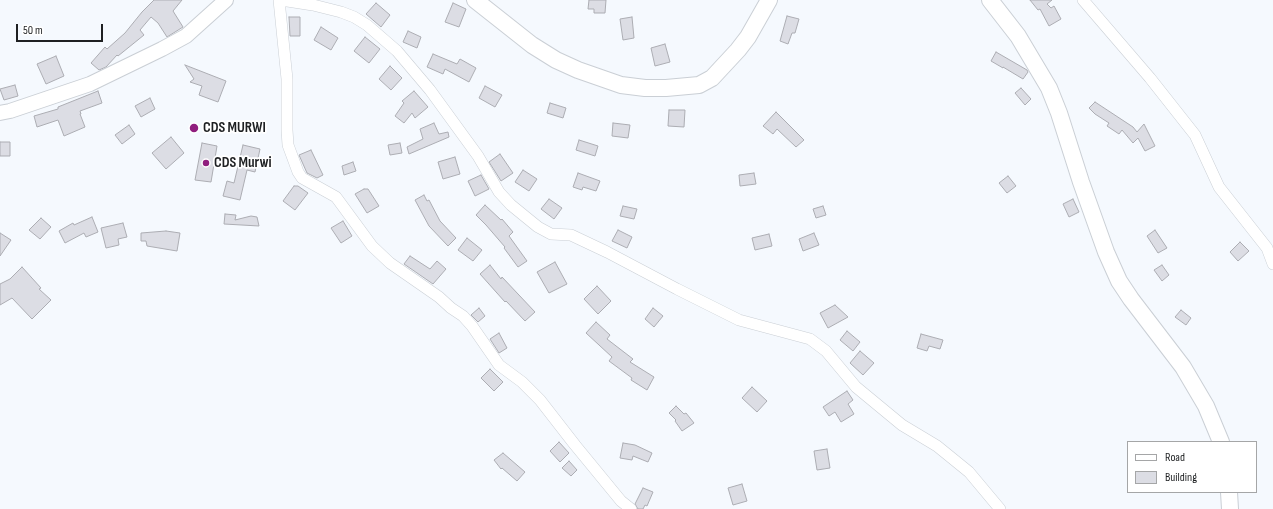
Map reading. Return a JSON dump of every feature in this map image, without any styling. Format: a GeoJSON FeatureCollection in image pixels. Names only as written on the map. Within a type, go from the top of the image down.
{"type":"FeatureCollection","features":[{"type":"Feature","properties":{"kind":"main road"},"geometry":{"type":"LineString","coordinates":[[475,0],[532,45],[556,60],[578,70],[621,85],[645,88],[666,88],[699,85],[712,78],[748,37],[769,0]]}},
{"type":"Feature","properties":{"kind":"main road"},"geometry":{"type":"LineString","coordinates":[[990,0],[1018,36],[1049,88],[1059,113],[1080,182],[1106,252],[1119,281],[1183,367],[1206,406],[1221,441]]}},
{"type":"Feature","properties":{"kind":"main road"},"geometry":{"type":"LineString","coordinates":[[1229,493],[1230,509]]}},
{"type":"Feature","properties":{"kind":"street"},"geometry":{"type":"LineString","coordinates":[[0,112],[10,111],[90,84],[162,49],[186,36],[226,0]]}},
{"type":"Feature","properties":{"kind":"street"},"geometry":{"type":"LineString","coordinates":[[631,509],[621,501],[540,400],[522,382],[499,364],[463,316],[439,297],[390,263],[372,246],[336,196],[302,178],[298,172],[288,145],[287,79],[280,0],[313,5],[354,17],[367,25],[387,42],[397,51],[430,90],[478,156],[499,192],[511,205],[538,227],[551,234],[571,235],[739,320],[810,339],[826,350],[856,387],[902,424],[937,446],[969,472],[1000,509]]}},
{"type":"Feature","properties":{"kind":"street"},"geometry":{"type":"LineString","coordinates":[[1083,0],[1150,78],[1195,135],[1220,187],[1267,248],[1273,264]]}},
{"type":"Feature","properties":{"kind":"building"},"geometry":{"type":"Polygon","coordinates":[[[154,0],[182,0],[173,11],[183,27],[167,37],[158,23],[151,17],[140,30],[144,35],[118,56],[117,55],[106,67],[99,70],[91,63],[105,47],[107,49],[125,33],[154,0]]]}},
{"type":"Feature","properties":{"kind":"building"},"geometry":{"type":"Polygon","coordinates":[[[589,0],[606,0],[605,13],[594,13],[594,9],[588,9],[589,0]]]}},
{"type":"Feature","properties":{"kind":"building"},"geometry":{"type":"Polygon","coordinates":[[[1030,0],[1052,0],[1047,4],[1051,8],[1054,6],[1061,19],[1049,26],[1040,9],[1038,10],[1030,0]]]}},
{"type":"Feature","properties":{"kind":"building"},"geometry":{"type":"Polygon","coordinates":[[[376,3],[390,15],[381,27],[366,14],[376,3]]]}},
{"type":"Feature","properties":{"kind":"building"},"geometry":{"type":"Polygon","coordinates":[[[453,3],[466,9],[459,27],[445,22],[453,3]]]}},
{"type":"Feature","properties":{"kind":"building"},"geometry":{"type":"Polygon","coordinates":[[[787,16],[799,19],[795,33],[792,33],[788,44],[780,41],[787,16]]]}},
{"type":"Feature","properties":{"kind":"building"},"geometry":{"type":"Polygon","coordinates":[[[289,17],[300,17],[300,36],[290,36],[289,17]]]}},
{"type":"Feature","properties":{"kind":"building"},"geometry":{"type":"Polygon","coordinates":[[[632,17],[634,38],[623,40],[620,19],[632,17]]]}},
{"type":"Feature","properties":{"kind":"building"},"geometry":{"type":"Polygon","coordinates":[[[321,27],[338,38],[331,50],[314,40],[321,27]]]}},
{"type":"Feature","properties":{"kind":"building"},"geometry":{"type":"Polygon","coordinates":[[[408,31],[421,37],[417,48],[403,42],[408,31]]]}},
{"type":"Feature","properties":{"kind":"building"},"geometry":{"type":"Polygon","coordinates":[[[365,37],[380,49],[369,63],[354,51],[365,37]]]}},
{"type":"Feature","properties":{"kind":"building"},"geometry":{"type":"Polygon","coordinates":[[[665,44],[670,62],[655,66],[651,48],[665,44]]]}},
{"type":"Feature","properties":{"kind":"building"},"geometry":{"type":"Polygon","coordinates":[[[996,52],[1027,70],[1028,72],[1023,79],[991,61],[996,52]]]}},
{"type":"Feature","properties":{"kind":"building"},"geometry":{"type":"Polygon","coordinates":[[[433,54],[457,64],[460,59],[476,68],[469,82],[445,69],[443,74],[427,67],[433,54]]]}},
{"type":"Feature","properties":{"kind":"building"},"geometry":{"type":"Polygon","coordinates":[[[56,56],[64,76],[46,84],[37,64],[56,56]]]}},
{"type":"Feature","properties":{"kind":"building"},"geometry":{"type":"Polygon","coordinates":[[[185,65],[226,81],[218,102],[199,95],[202,86],[190,82],[194,79],[185,65]]]}},
{"type":"Feature","properties":{"kind":"building"},"geometry":{"type":"Polygon","coordinates":[[[390,66],[402,78],[391,90],[379,79],[390,66]]]}},
{"type":"Feature","properties":{"kind":"building"},"geometry":{"type":"Polygon","coordinates":[[[15,85],[18,96],[4,100],[0,89],[15,85]]]}},
{"type":"Feature","properties":{"kind":"building"},"geometry":{"type":"Polygon","coordinates":[[[485,86],[502,95],[495,107],[479,98],[485,86]]]}},
{"type":"Feature","properties":{"kind":"building"},"geometry":{"type":"Polygon","coordinates":[[[1021,88],[1031,99],[1025,105],[1015,93],[1021,88]]]}},
{"type":"Feature","properties":{"kind":"building"},"geometry":{"type":"Polygon","coordinates":[[[98,91],[102,103],[80,111],[85,127],[64,136],[58,120],[37,127],[34,116],[58,109],[58,107],[98,91]]]}},
{"type":"Feature","properties":{"kind":"building"},"geometry":{"type":"Polygon","coordinates":[[[414,91],[428,107],[415,118],[412,113],[404,123],[395,116],[404,103],[402,101],[414,91]]]}},
{"type":"Feature","properties":{"kind":"building"},"geometry":{"type":"Polygon","coordinates":[[[150,98],[155,109],[141,117],[135,106],[150,98]]]}},
{"type":"Feature","properties":{"kind":"building"},"geometry":{"type":"Polygon","coordinates":[[[1095,102],[1133,127],[1137,132],[1144,124],[1155,146],[1145,151],[1138,138],[1133,143],[1122,130],[1119,134],[1107,126],[1109,123],[1089,108],[1095,102]]]}},
{"type":"Feature","properties":{"kind":"building"},"geometry":{"type":"Polygon","coordinates":[[[550,103],[566,108],[563,118],[547,113],[550,103]]]}},
{"type":"Feature","properties":{"kind":"building"},"geometry":{"type":"Polygon","coordinates":[[[669,110],[685,110],[684,127],[668,126],[669,110]]]}},
{"type":"Feature","properties":{"kind":"building"},"geometry":{"type":"Polygon","coordinates":[[[776,112],[804,140],[796,147],[777,129],[773,134],[763,126],[776,112]]]}},
{"type":"Feature","properties":{"kind":"building"},"geometry":{"type":"Polygon","coordinates":[[[434,123],[439,134],[448,132],[449,137],[409,154],[407,147],[423,139],[420,129],[434,123]]]}},
{"type":"Feature","properties":{"kind":"building"},"geometry":{"type":"Polygon","coordinates":[[[613,123],[630,125],[628,138],[612,136],[613,123]]]}},
{"type":"Feature","properties":{"kind":"building"},"geometry":{"type":"Polygon","coordinates":[[[129,125],[135,134],[122,144],[115,135],[129,125]]]}},
{"type":"Feature","properties":{"kind":"building"},"geometry":{"type":"Polygon","coordinates":[[[171,137],[184,153],[166,169],[152,153],[171,137]]]}},
{"type":"Feature","properties":{"kind":"building"},"geometry":{"type":"Polygon","coordinates":[[[579,140],[598,146],[595,156],[576,150],[579,140]]]}},
{"type":"Feature","properties":{"kind":"building"},"geometry":{"type":"Polygon","coordinates":[[[0,142],[10,142],[10,156],[0,156],[0,142]]]}},
{"type":"Feature","properties":{"kind":"building","name":"CDS Murwi"},"geometry":{"type":"Polygon","coordinates":[[[202,143],[217,146],[211,182],[195,180],[202,143]]]}},
{"type":"Feature","properties":{"kind":"building"},"geometry":{"type":"Polygon","coordinates":[[[400,143],[402,153],[390,155],[388,145],[400,143]]]}},
{"type":"Feature","properties":{"kind":"building"},"geometry":{"type":"Polygon","coordinates":[[[243,145],[260,149],[255,172],[247,170],[240,200],[223,196],[227,181],[234,183],[243,145]]]}},
{"type":"Feature","properties":{"kind":"building"},"geometry":{"type":"Polygon","coordinates":[[[311,150],[323,175],[317,178],[307,173],[299,155],[311,150]]]}},
{"type":"Feature","properties":{"kind":"building"},"geometry":{"type":"Polygon","coordinates":[[[500,154],[513,173],[501,181],[489,162],[500,154]]]}},
{"type":"Feature","properties":{"kind":"building"},"geometry":{"type":"Polygon","coordinates":[[[455,157],[460,174],[443,179],[438,162],[455,157]]]}},
{"type":"Feature","properties":{"kind":"building"},"geometry":{"type":"Polygon","coordinates":[[[353,162],[356,171],[344,175],[342,166],[353,162]]]}},
{"type":"Feature","properties":{"kind":"building"},"geometry":{"type":"Polygon","coordinates":[[[523,170],[537,179],[529,191],[515,182],[523,170]]]}},
{"type":"Feature","properties":{"kind":"building"},"geometry":{"type":"Polygon","coordinates":[[[578,173],[600,181],[596,191],[583,187],[582,190],[573,187],[578,173]]]}},
{"type":"Feature","properties":{"kind":"building"},"geometry":{"type":"Polygon","coordinates":[[[754,173],[756,184],[740,186],[739,175],[754,173]]]}},
{"type":"Feature","properties":{"kind":"building"},"geometry":{"type":"Polygon","coordinates":[[[481,175],[489,189],[475,196],[468,181],[481,175]]]}},
{"type":"Feature","properties":{"kind":"building"},"geometry":{"type":"Polygon","coordinates":[[[1008,176],[1016,186],[1007,193],[999,183],[1008,176]]]}},
{"type":"Feature","properties":{"kind":"building"},"geometry":{"type":"Polygon","coordinates":[[[294,186],[298,186],[308,193],[295,210],[283,201],[294,186]]]}},
{"type":"Feature","properties":{"kind":"building"},"geometry":{"type":"Polygon","coordinates":[[[364,189],[368,189],[379,206],[367,213],[355,194],[364,189]]]}},
{"type":"Feature","properties":{"kind":"building"},"geometry":{"type":"Polygon","coordinates":[[[424,195],[427,201],[429,200],[440,221],[456,238],[448,246],[429,226],[415,200],[424,195]]]}},
{"type":"Feature","properties":{"kind":"building"},"geometry":{"type":"Polygon","coordinates":[[[549,199],[562,208],[554,219],[541,209],[549,199]]]}},
{"type":"Feature","properties":{"kind":"building"},"geometry":{"type":"Polygon","coordinates":[[[1073,199],[1079,212],[1069,217],[1063,204],[1073,199]]]}},
{"type":"Feature","properties":{"kind":"building"},"geometry":{"type":"Polygon","coordinates":[[[485,205],[501,220],[502,219],[513,232],[509,236],[527,261],[518,267],[504,248],[505,247],[476,215],[485,205]]]}},
{"type":"Feature","properties":{"kind":"building"},"geometry":{"type":"Polygon","coordinates":[[[623,206],[637,209],[634,219],[620,216],[623,206]]]}},
{"type":"Feature","properties":{"kind":"building"},"geometry":{"type":"Polygon","coordinates":[[[823,206],[826,215],[816,218],[813,209],[823,206]]]}},
{"type":"Feature","properties":{"kind":"building"},"geometry":{"type":"Polygon","coordinates":[[[225,214],[236,215],[235,220],[251,216],[257,217],[259,226],[224,224],[225,214]]]}},
{"type":"Feature","properties":{"kind":"building"},"geometry":{"type":"Polygon","coordinates":[[[92,217],[98,232],[86,237],[84,233],[65,243],[59,231],[73,223],[74,225],[92,217]]]}},
{"type":"Feature","properties":{"kind":"building"},"geometry":{"type":"Polygon","coordinates":[[[41,218],[51,227],[40,239],[29,230],[41,218]]]}},
{"type":"Feature","properties":{"kind":"building"},"geometry":{"type":"Polygon","coordinates":[[[343,221],[352,236],[341,243],[331,228],[343,221]]]}},
{"type":"Feature","properties":{"kind":"building"},"geometry":{"type":"Polygon","coordinates":[[[123,223],[127,237],[118,239],[119,245],[106,248],[101,228],[123,223]]]}},
{"type":"Feature","properties":{"kind":"building"},"geometry":{"type":"Polygon","coordinates":[[[618,230],[632,237],[627,248],[612,241],[618,230]]]}},
{"type":"Feature","properties":{"kind":"building"},"geometry":{"type":"Polygon","coordinates":[[[1155,230],[1167,248],[1158,253],[1147,236],[1155,230]]]}},
{"type":"Feature","properties":{"kind":"building"},"geometry":{"type":"Polygon","coordinates":[[[166,231],[180,233],[177,251],[147,246],[146,241],[141,241],[141,233],[166,231]]]}},
{"type":"Feature","properties":{"kind":"building"},"geometry":{"type":"Polygon","coordinates":[[[0,233],[11,240],[0,256],[0,233]]]}},
{"type":"Feature","properties":{"kind":"building"},"geometry":{"type":"Polygon","coordinates":[[[814,233],[819,245],[803,251],[799,239],[814,233]]]}},
{"type":"Feature","properties":{"kind":"building"},"geometry":{"type":"Polygon","coordinates":[[[769,234],[772,246],[755,250],[752,238],[769,234]]]}},
{"type":"Feature","properties":{"kind":"building"},"geometry":{"type":"Polygon","coordinates":[[[467,238],[482,250],[473,261],[458,250],[467,238]]]}},
{"type":"Feature","properties":{"kind":"building"},"geometry":{"type":"Polygon","coordinates":[[[1240,242],[1249,251],[1238,261],[1230,252],[1240,242]]]}},
{"type":"Feature","properties":{"kind":"building"},"geometry":{"type":"Polygon","coordinates":[[[410,256],[430,269],[437,261],[446,269],[433,284],[404,264],[410,256]]]}},
{"type":"Feature","properties":{"kind":"building"},"geometry":{"type":"Polygon","coordinates":[[[555,262],[567,284],[549,293],[537,272],[555,262]]]}},
{"type":"Feature","properties":{"kind":"building"},"geometry":{"type":"Polygon","coordinates":[[[490,265],[501,279],[502,277],[535,312],[525,321],[506,301],[505,302],[480,274],[490,265]]]}},
{"type":"Feature","properties":{"kind":"building"},"geometry":{"type":"Polygon","coordinates":[[[1162,265],[1169,275],[1162,281],[1154,270],[1162,265]]]}},
{"type":"Feature","properties":{"kind":"building"},"geometry":{"type":"Polygon","coordinates":[[[22,267],[41,288],[39,289],[51,300],[32,319],[12,298],[0,305],[0,284],[10,279],[22,267]]]}},
{"type":"Feature","properties":{"kind":"building"},"geometry":{"type":"Polygon","coordinates":[[[597,286],[611,301],[598,314],[584,299],[597,286]]]}},
{"type":"Feature","properties":{"kind":"building"},"geometry":{"type":"Polygon","coordinates":[[[835,305],[848,317],[828,328],[820,313],[835,305]]]}},
{"type":"Feature","properties":{"kind":"building"},"geometry":{"type":"Polygon","coordinates":[[[479,308],[485,316],[478,322],[471,315],[479,308]]]}},
{"type":"Feature","properties":{"kind":"building"},"geometry":{"type":"Polygon","coordinates":[[[653,308],[663,316],[654,327],[645,319],[653,308]]]}},
{"type":"Feature","properties":{"kind":"building"},"geometry":{"type":"Polygon","coordinates":[[[1181,310],[1191,318],[1186,325],[1175,317],[1181,310]]]}},
{"type":"Feature","properties":{"kind":"building"},"geometry":{"type":"Polygon","coordinates":[[[596,322],[610,335],[607,339],[633,359],[630,362],[654,377],[647,390],[631,380],[632,378],[609,361],[612,357],[586,333],[596,322]]]}},
{"type":"Feature","properties":{"kind":"building"},"geometry":{"type":"Polygon","coordinates":[[[847,331],[860,342],[853,351],[840,340],[847,331]]]}},
{"type":"Feature","properties":{"kind":"building"},"geometry":{"type":"Polygon","coordinates":[[[499,333],[507,348],[499,353],[490,339],[499,333]]]}},
{"type":"Feature","properties":{"kind":"building"},"geometry":{"type":"Polygon","coordinates":[[[921,334],[943,340],[940,349],[929,346],[927,351],[917,348],[921,334]]]}},
{"type":"Feature","properties":{"kind":"building"},"geometry":{"type":"Polygon","coordinates":[[[860,351],[874,363],[863,375],[850,363],[860,351]]]}},
{"type":"Feature","properties":{"kind":"building"},"geometry":{"type":"Polygon","coordinates":[[[490,369],[503,382],[494,391],[481,378],[490,369]]]}},
{"type":"Feature","properties":{"kind":"building"},"geometry":{"type":"Polygon","coordinates":[[[752,387],[767,401],[757,412],[742,398],[752,387]]]}},
{"type":"Feature","properties":{"kind":"building"},"geometry":{"type":"Polygon","coordinates":[[[847,391],[853,400],[848,404],[854,414],[841,422],[835,412],[829,416],[823,407],[847,391]]]}},
{"type":"Feature","properties":{"kind":"building"},"geometry":{"type":"Polygon","coordinates":[[[676,406],[684,414],[686,413],[694,423],[682,431],[675,421],[676,420],[669,413],[676,406]]]}},
{"type":"Feature","properties":{"kind":"building"},"geometry":{"type":"Polygon","coordinates":[[[559,442],[569,453],[560,462],[550,451],[559,442]]]}},
{"type":"Feature","properties":{"kind":"building"},"geometry":{"type":"Polygon","coordinates":[[[623,443],[635,445],[652,453],[648,462],[633,456],[632,460],[620,458],[623,443]]]}},
{"type":"Feature","properties":{"kind":"building"},"geometry":{"type":"Polygon","coordinates":[[[827,449],[830,468],[817,470],[814,451],[827,449]]]}},
{"type":"Feature","properties":{"kind":"building"},"geometry":{"type":"Polygon","coordinates":[[[503,453],[525,472],[517,481],[502,468],[501,469],[494,460],[503,453]]]}},
{"type":"Feature","properties":{"kind":"building"},"geometry":{"type":"Polygon","coordinates":[[[569,461],[577,470],[571,476],[562,468],[569,461]]]}},
{"type":"Feature","properties":{"kind":"building"},"geometry":{"type":"Polygon","coordinates":[[[742,484],[747,501],[733,505],[728,488],[742,484]]]}},
{"type":"Feature","properties":{"kind":"building"},"geometry":{"type":"Polygon","coordinates":[[[643,488],[653,492],[647,506],[645,505],[643,509],[638,509],[635,504],[643,488]]]}},
{"type":"Feature","properties":{"kind":"place","name":"CDS MURWI"},"geometry":{"type":"Point","coordinates":[194,128]}},
{"type":"Feature","properties":{"kind":"place","name":"CDS Murwi"},"geometry":{"type":"Point","coordinates":[206,163]}}]}
